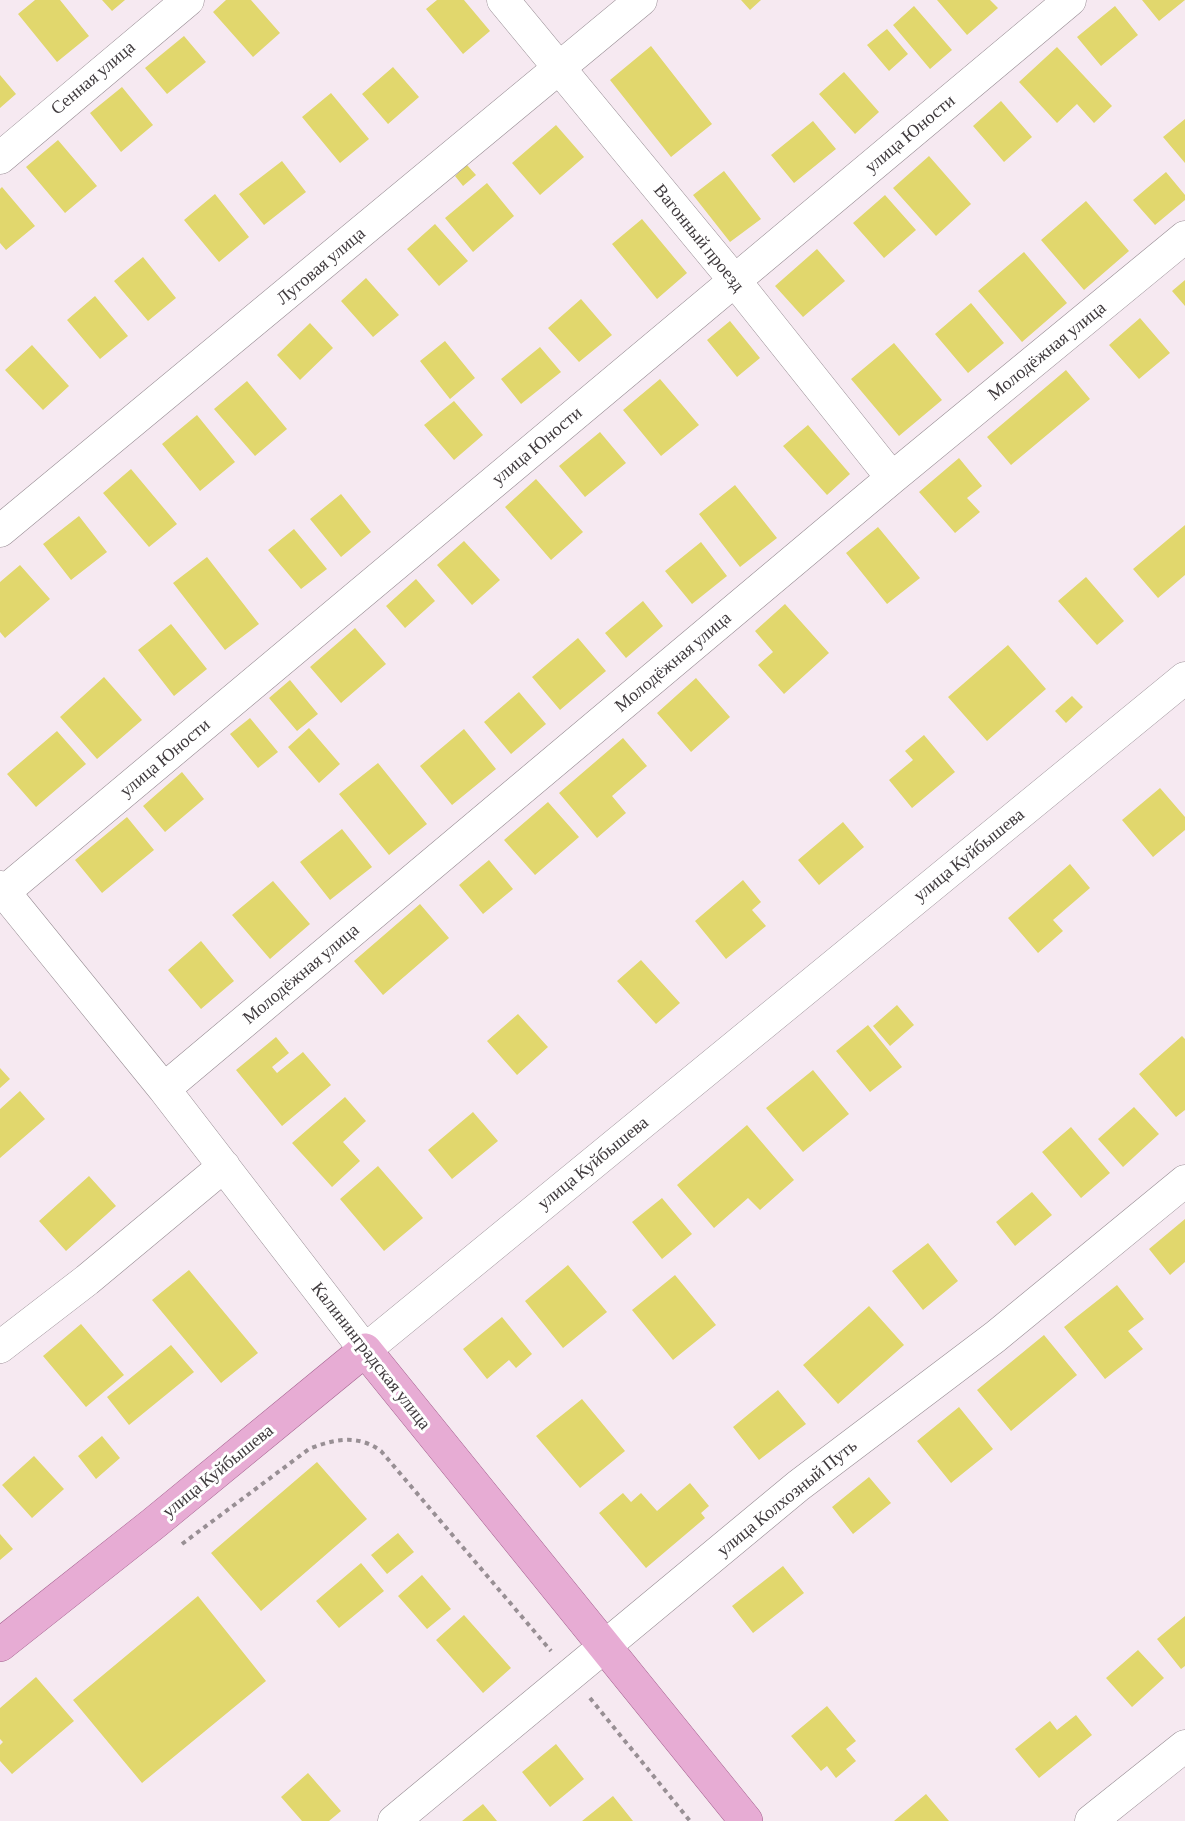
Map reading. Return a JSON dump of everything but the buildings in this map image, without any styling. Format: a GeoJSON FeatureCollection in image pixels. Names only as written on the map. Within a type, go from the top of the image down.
{"type":"FeatureCollection","features":[{"type":"Feature","properties":{"kind":"main road","name":"улица Куйбышева"},"geometry":{"type":"LineString","coordinates":[[0,1645],[153,1524],[365,1350]]}},
{"type":"Feature","properties":{"kind":"main road","name":"Калининградская улица"},"geometry":{"type":"LineString","coordinates":[[365,1350],[746,1821]]}},
{"type":"Feature","properties":{"kind":"street","name":"Сенная улица"},"geometry":{"type":"LineString","coordinates":[[0,158],[188,0]]}},
{"type":"Feature","properties":{"kind":"street","name":"Вагонный проезд"},"geometry":{"type":"LineString","coordinates":[[503,0],[735,281],[892,478]]}},
{"type":"Feature","properties":{"kind":"street","name":"Луговая улица"},"geometry":{"type":"LineString","coordinates":[[0,531],[641,0]]}},
{"type":"Feature","properties":{"kind":"street","name":"улица Юности"},"geometry":{"type":"LineString","coordinates":[[2,889],[1070,0]]}},
{"type":"Feature","properties":{"kind":"street","name":"Молодёжная улица"},"geometry":{"type":"LineString","coordinates":[[164,1089],[892,478],[1185,237]]}},
{"type":"Feature","properties":{"kind":"street","name":"улица Куйбышева"},"geometry":{"type":"LineString","coordinates":[[365,1350],[1185,678]]}},
{"type":"Feature","properties":{"kind":"street","name":"Калининградская улица"},"geometry":{"type":"LineString","coordinates":[[2,889],[164,1089],[365,1350]]}},
{"type":"Feature","properties":{"kind":"street"},"geometry":{"type":"LineString","coordinates":[[0,1347],[87,1280],[224,1166]]}},
{"type":"Feature","properties":{"kind":"street","name":"улица Колхозный Путь"},"geometry":{"type":"LineString","coordinates":[[394,1821],[798,1486],[995,1337],[1185,1181]]}},
{"type":"Feature","properties":{"kind":"street"},"geometry":{"type":"LineString","coordinates":[[1091,1821],[1185,1746]]}},
{"type":"Feature","properties":{"kind":"path"},"geometry":{"type":"LineString","coordinates":[[177,1548],[309,1449],[344,1439],[372,1444],[381,1451],[572,1675],[690,1821]]}}]}
